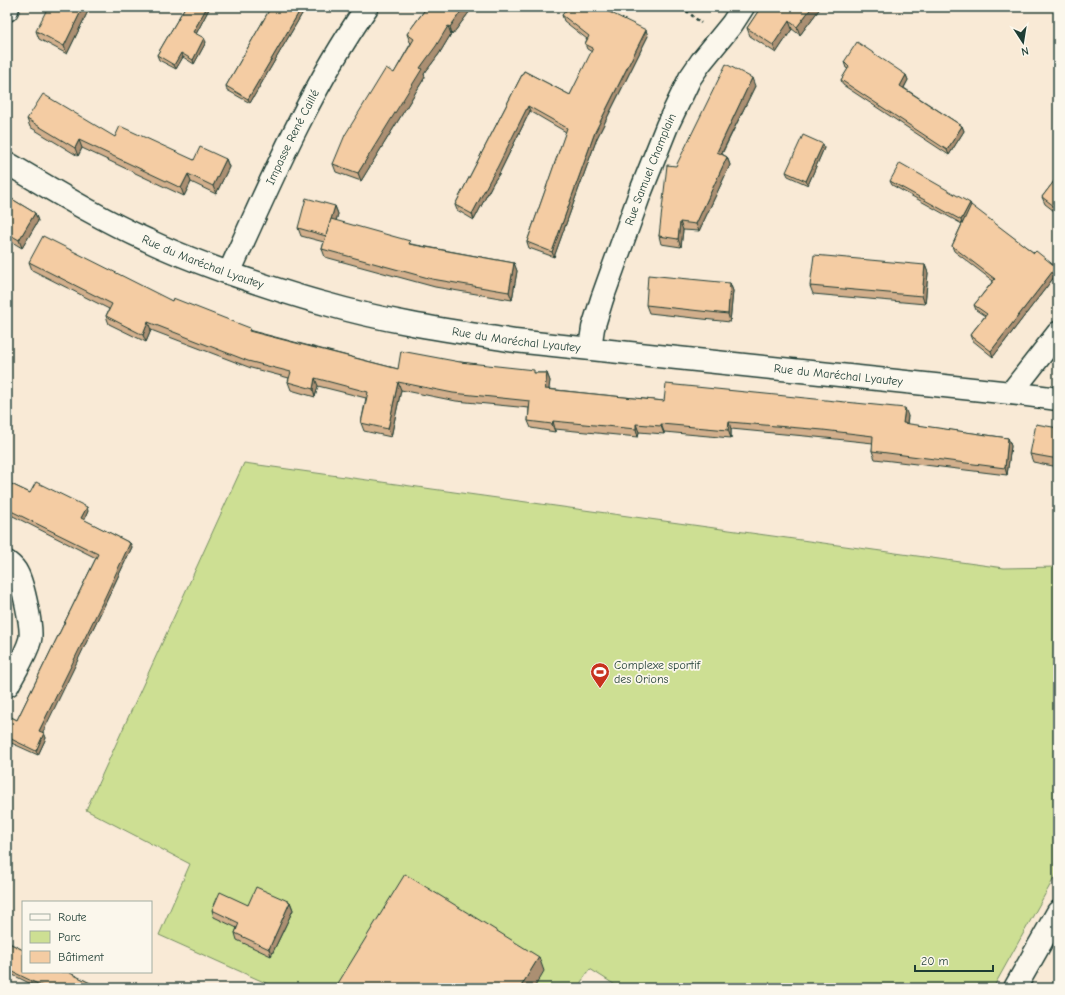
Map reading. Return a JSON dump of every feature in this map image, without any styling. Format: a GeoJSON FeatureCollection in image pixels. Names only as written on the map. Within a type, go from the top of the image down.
{"type":"FeatureCollection","features":[{"type":"Feature","properties":{"kind":"street","name":"Impasse René Caillé"},"geometry":{"type":"LineString","coordinates":[[229,273],[284,153],[337,55],[367,7]]}},
{"type":"Feature","properties":{"kind":"street","name":"Rue Samuel Champlain"},"geometry":{"type":"LineString","coordinates":[[590,348],[593,328],[602,299],[639,196],[667,126],[690,78],[732,24],[743,7]]}},
{"type":"Feature","properties":{"kind":"street","name":"Rue du Maréchal Lyautey"},"geometry":{"type":"LineString","coordinates":[[7,162],[123,229],[188,258],[273,288],[325,304],[399,322],[515,341],[1058,399]]}},
{"type":"Feature","properties":{"kind":"street"},"geometry":{"type":"LineString","coordinates":[[1011,393],[1058,333]]}},
{"type":"Feature","properties":{"kind":"street"},"geometry":{"type":"LineString","coordinates":[[7,562],[17,573],[21,583],[31,631],[28,647],[8,685],[7,684]]}},
{"type":"Feature","properties":{"kind":"street"},"geometry":{"type":"LineString","coordinates":[[1015,988],[1058,912]]}},
{"type":"Feature","properties":{"kind":"green space","name":"Complexe sportif des Orions"},"geometry":{"type":"Polygon","coordinates":[[[244,463],[1004,568],[1058,567],[1058,871],[993,988],[620,988],[590,969],[577,988],[277,988],[159,935],[190,864],[86,810],[244,463]]]}},
{"type":"Feature","properties":{"kind":"building"},"geometry":{"type":"Polygon","coordinates":[[[48,7],[83,7],[64,46],[36,31],[48,7]]]}},
{"type":"Feature","properties":{"kind":"building"},"geometry":{"type":"Polygon","coordinates":[[[185,7],[207,7],[193,32],[204,38],[193,60],[181,53],[174,65],[157,55],[185,7]]]}},
{"type":"Feature","properties":{"kind":"building"},"geometry":{"type":"Polygon","coordinates":[[[271,7],[302,7],[248,99],[226,86],[271,7]]]}},
{"type":"Feature","properties":{"kind":"building"},"geometry":{"type":"Polygon","coordinates":[[[427,7],[464,7],[450,27],[448,26],[420,68],[422,69],[358,173],[333,164],[345,135],[386,68],[394,73],[414,39],[407,34],[427,7]]]}},
{"type":"Feature","properties":{"kind":"building"},"geometry":{"type":"Polygon","coordinates":[[[569,7],[599,7],[646,30],[595,132],[552,252],[527,242],[567,128],[528,106],[472,214],[455,205],[524,71],[570,95],[593,48],[585,44],[589,36],[562,15],[569,7]]]}},
{"type":"Feature","properties":{"kind":"building"},"geometry":{"type":"Polygon","coordinates":[[[761,7],[812,7],[797,27],[789,21],[773,45],[747,28],[761,7]]]}},
{"type":"Feature","properties":{"kind":"building"},"geometry":{"type":"Polygon","coordinates":[[[857,42],[906,75],[900,86],[962,126],[947,150],[841,80],[849,67],[844,62],[857,42]]]}},
{"type":"Feature","properties":{"kind":"building"},"geometry":{"type":"Polygon","coordinates":[[[726,64],[752,78],[717,152],[727,157],[696,224],[680,222],[678,239],[659,236],[667,165],[676,166],[726,64]]]}},
{"type":"Feature","properties":{"kind":"building"},"geometry":{"type":"Polygon","coordinates":[[[43,94],[115,137],[120,126],[194,160],[200,147],[226,159],[213,186],[188,174],[181,188],[79,140],[75,148],[27,119],[43,94]]]}},
{"type":"Feature","properties":{"kind":"building"},"geometry":{"type":"Polygon","coordinates":[[[803,135],[823,144],[806,181],[786,172],[803,135]]]}},
{"type":"Feature","properties":{"kind":"building"},"geometry":{"type":"Polygon","coordinates":[[[900,163],[970,203],[961,220],[890,181],[900,163]]]}},
{"type":"Feature","properties":{"kind":"building"},"geometry":{"type":"Polygon","coordinates":[[[1058,176],[1058,209],[1042,197],[1058,176]]]}},
{"type":"Feature","properties":{"kind":"building"},"geometry":{"type":"Polygon","coordinates":[[[7,196],[35,213],[19,240],[7,233],[7,196]]]}},
{"type":"Feature","properties":{"kind":"building"},"geometry":{"type":"Polygon","coordinates":[[[306,198],[335,206],[326,236],[298,228],[306,198]]]}},
{"type":"Feature","properties":{"kind":"building"},"geometry":{"type":"Polygon","coordinates":[[[971,205],[1034,253],[1036,251],[1056,267],[991,351],[970,335],[987,314],[974,305],[995,279],[952,246],[971,205]]]}},
{"type":"Feature","properties":{"kind":"building"},"geometry":{"type":"Polygon","coordinates":[[[331,219],[410,241],[409,244],[514,263],[509,292],[432,279],[322,249],[331,219]]]}},
{"type":"Feature","properties":{"kind":"building"},"geometry":{"type":"Polygon","coordinates":[[[43,236],[172,301],[173,298],[250,328],[249,331],[398,369],[401,351],[460,362],[534,370],[534,373],[547,373],[545,389],[664,401],[666,384],[905,408],[903,423],[1008,438],[1005,468],[872,451],[873,436],[823,430],[729,422],[728,430],[661,424],[661,426],[636,424],[636,429],[553,421],[552,424],[528,421],[530,401],[453,393],[398,382],[388,429],[361,423],[368,392],[315,378],[313,389],[288,382],[291,372],[248,361],[148,322],[143,335],[106,316],[112,304],[29,262],[43,236]]]}},
{"type":"Feature","properties":{"kind":"building"},"geometry":{"type":"Polygon","coordinates":[[[814,255],[925,265],[922,296],[810,286],[814,255]]]}},
{"type":"Feature","properties":{"kind":"building"},"geometry":{"type":"Polygon","coordinates":[[[648,275],[730,283],[728,314],[646,305],[648,275]]]}},
{"type":"Feature","properties":{"kind":"building"},"geometry":{"type":"Polygon","coordinates":[[[1036,424],[1058,428],[1058,459],[1030,454],[1036,424]]]}},
{"type":"Feature","properties":{"kind":"building"},"geometry":{"type":"Polygon","coordinates":[[[7,482],[30,493],[36,482],[87,507],[81,518],[130,543],[39,731],[44,733],[36,751],[7,737],[7,715],[17,720],[98,554],[7,509],[7,482]]]}},
{"type":"Feature","properties":{"kind":"building"},"geometry":{"type":"Polygon","coordinates":[[[405,874],[539,957],[520,988],[341,988],[337,985],[405,874]]]}},
{"type":"Feature","properties":{"kind":"building"},"geometry":{"type":"Polygon","coordinates":[[[256,887],[290,902],[269,949],[235,933],[239,923],[212,910],[220,892],[248,905],[256,887]]]}},
{"type":"Feature","properties":{"kind":"building"},"geometry":{"type":"Polygon","coordinates":[[[7,942],[22,950],[22,973],[70,973],[100,988],[46,988],[7,969],[7,942]]]}},
{"type":"Feature","properties":{"kind":"building"},"geometry":{"type":"Polygon","coordinates":[[[1058,977],[1058,988],[1052,988],[1058,977]]]}},
{"type":"Feature","properties":{"kind":"place","name":"Complexe sportif des Orions"},"geometry":{"type":"Point","coordinates":[600,689]}}]}
